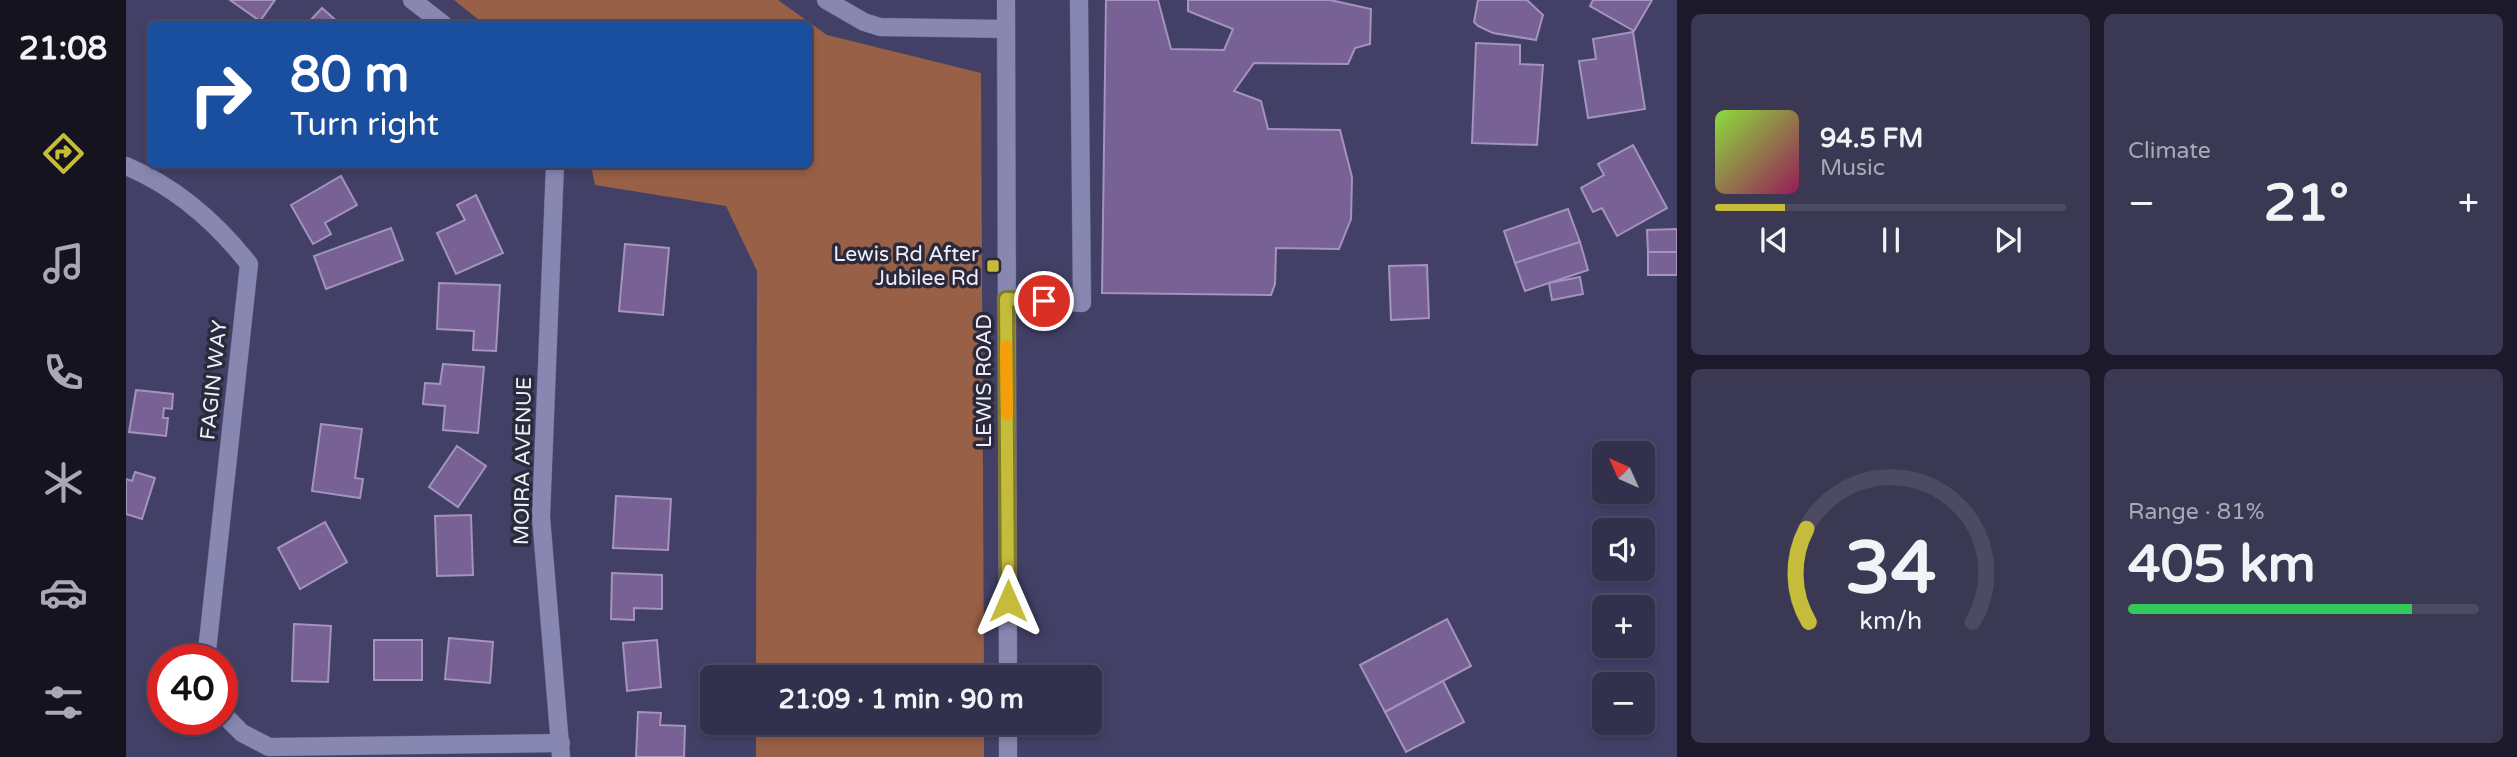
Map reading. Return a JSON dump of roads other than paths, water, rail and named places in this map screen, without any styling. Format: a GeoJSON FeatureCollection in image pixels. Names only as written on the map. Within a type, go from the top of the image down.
{"type":"FeatureCollection","features":[{"type":"Feature","properties":{"kind":"street"},"geometry":{"type":"LineString","coordinates":[[412,0],[439,21]]}},
{"type":"Feature","properties":{"kind":"street"},"geometry":{"type":"LineString","coordinates":[[825,0],[864,22],[880,27],[1006,29]]}},
{"type":"Feature","properties":{"kind":"street","name":"LEWIS ROAD"},"geometry":{"type":"LineString","coordinates":[[1006,0],[1008,665]]}},
{"type":"Feature","properties":{"kind":"street"},"geometry":{"type":"LineString","coordinates":[[1006,299],[1082,303],[1079,0]]}},
{"type":"Feature","properties":{"kind":"street","name":"FAGIN WAY"},"geometry":{"type":"LineString","coordinates":[[126,166],[154,178],[221,229],[249,264],[208,644]]}},
{"type":"Feature","properties":{"kind":"street","name":"MOIRA AVENUE"},"geometry":{"type":"LineString","coordinates":[[555,168],[541,517],[561,750]]}},
{"type":"Feature","properties":{"kind":"street"},"geometry":{"type":"LineString","coordinates":[[238,728],[269,747],[561,750]]}},
{"type":"Feature","properties":{"kind":"street"},"geometry":{"type":"LineString","coordinates":[[1008,735],[1008,757]]}},
{"type":"Feature","properties":{"kind":"place","name":"Lewis Rd After Jubilee Rd"},"geometry":{"type":"Point","coordinates":[993,266]}}]}
